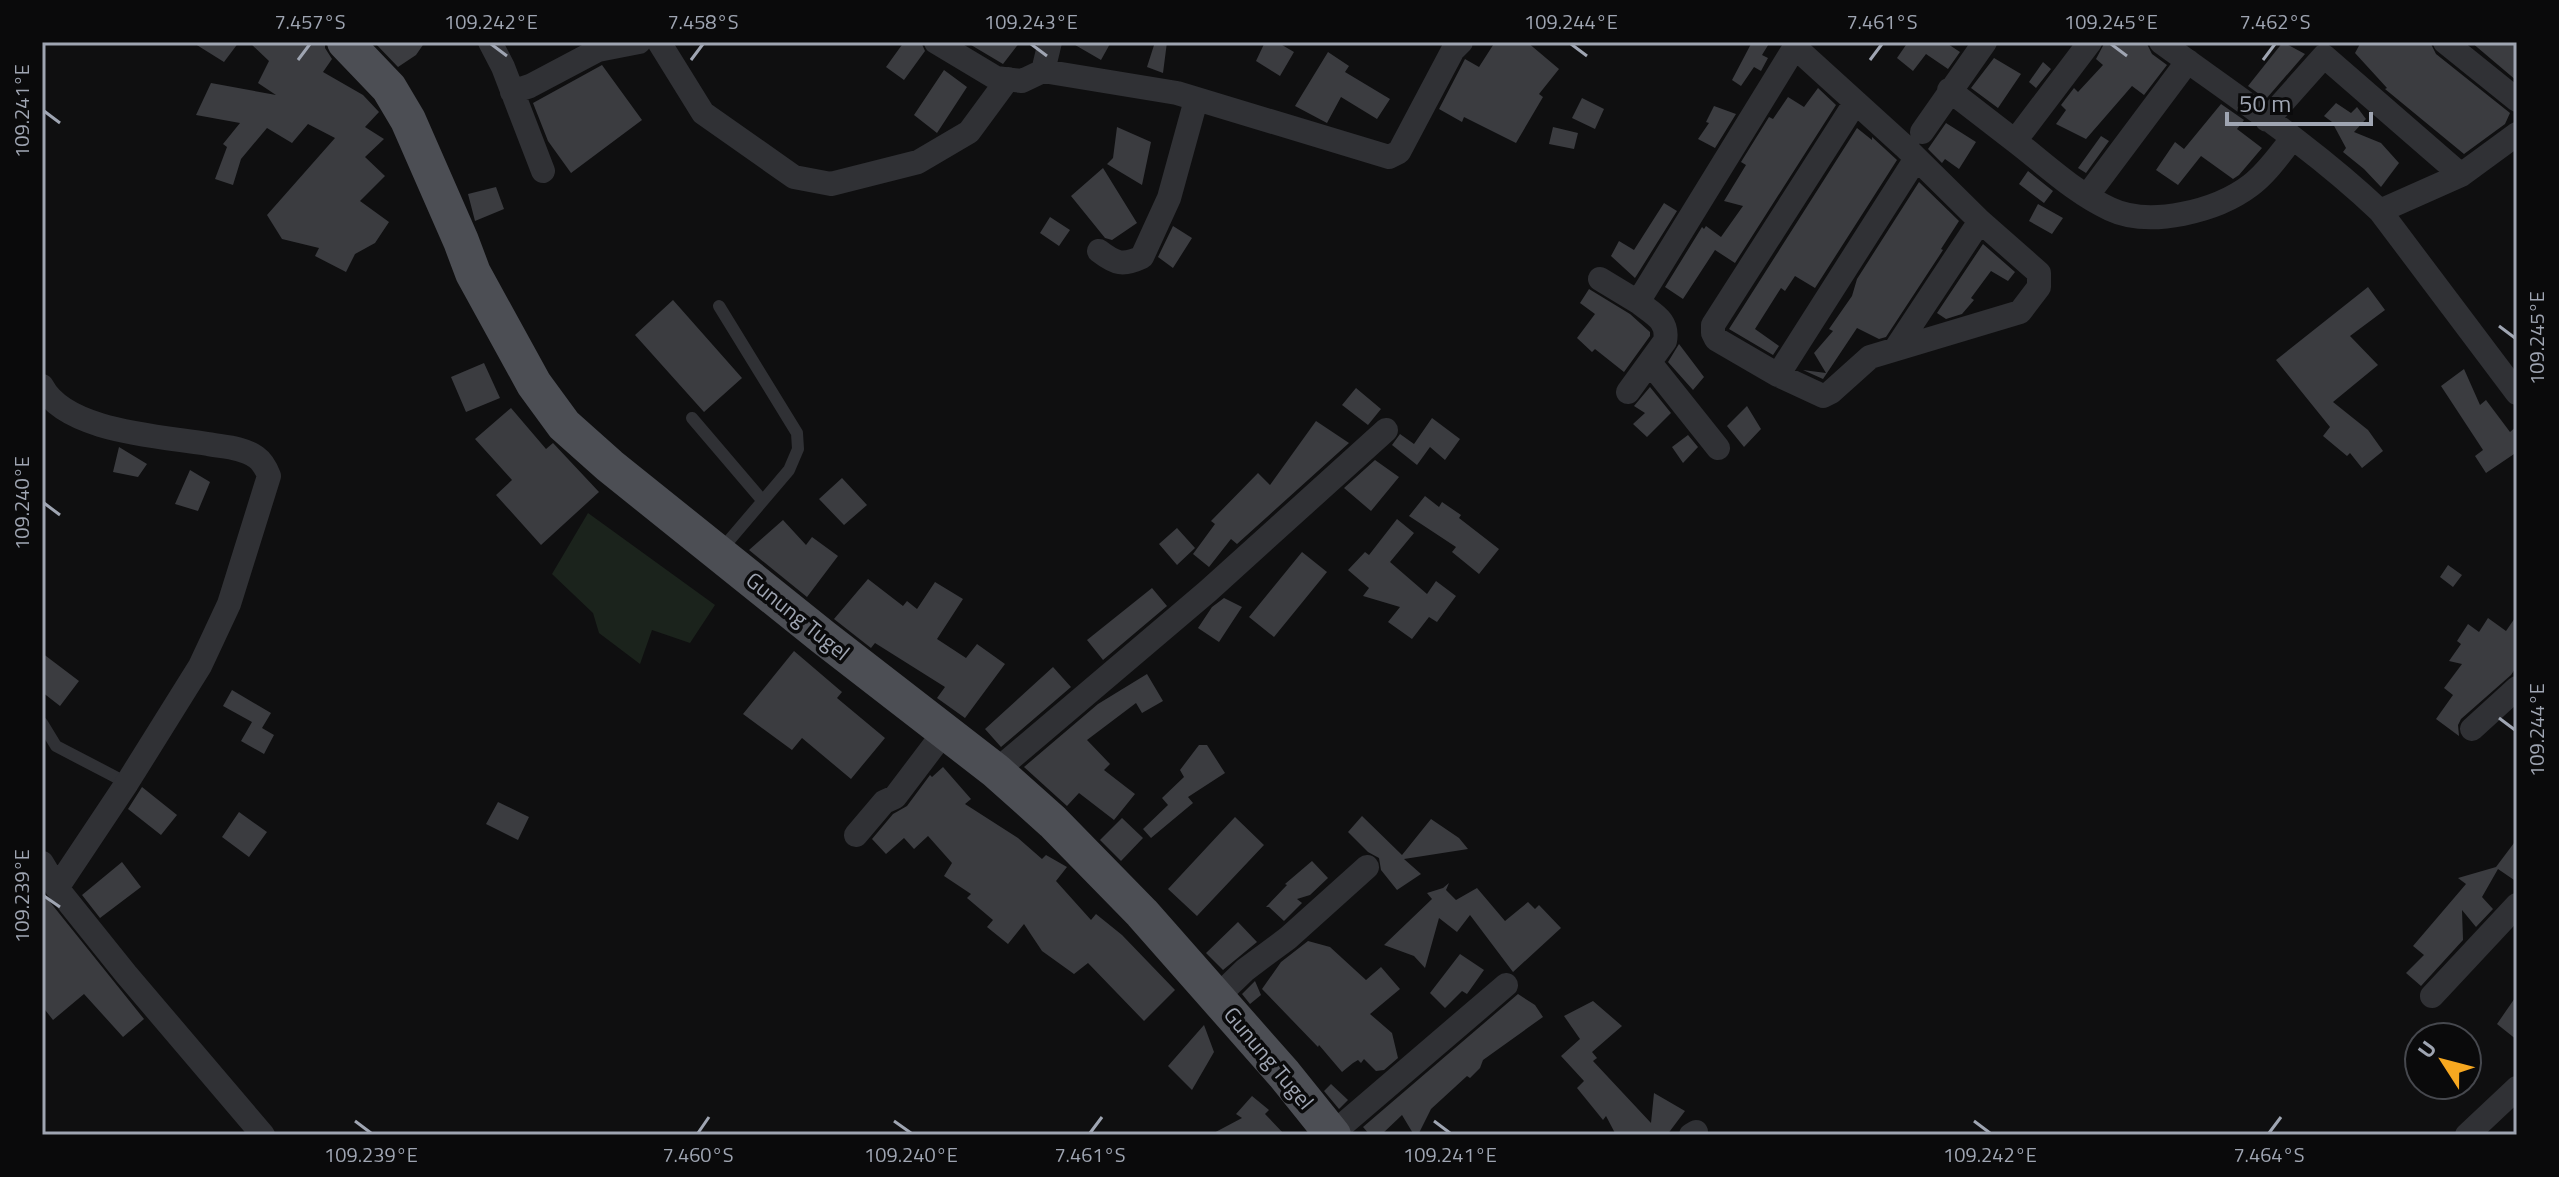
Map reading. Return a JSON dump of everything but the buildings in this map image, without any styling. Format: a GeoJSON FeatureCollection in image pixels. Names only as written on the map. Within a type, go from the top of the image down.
{"type":"FeatureCollection","features":[{"type":"Feature","properties":{"kind":"main road","name":"Gunung Tugel"},"geometry":{"type":"LineString","coordinates":[[345,42],[389,88],[408,120],[473,273],[549,407],[564,425],[610,466],[996,771],[1112,880],[1217,997],[1332,1135]]}},
{"type":"Feature","properties":{"kind":"street"},"geometry":{"type":"LineString","coordinates":[[490,42],[543,171]]}},
{"type":"Feature","properties":{"kind":"street"},"geometry":{"type":"LineString","coordinates":[[512,92],[530,86],[598,50],[639,42]]}},
{"type":"Feature","properties":{"kind":"street"},"geometry":{"type":"LineString","coordinates":[[659,42],[703,113],[794,177],[831,184],[918,162],[969,132],[1008,79]]}},
{"type":"Feature","properties":{"kind":"street"},"geometry":{"type":"LineString","coordinates":[[936,42],[996,78],[1022,81],[1043,71],[1177,93],[1389,157],[1399,152],[1453,50],[1461,42]]}},
{"type":"Feature","properties":{"kind":"street"},"geometry":{"type":"LineString","coordinates":[[1043,71],[1050,42]]}},
{"type":"Feature","properties":{"kind":"street"},"geometry":{"type":"LineString","coordinates":[[1922,132],[1985,42]]}},
{"type":"Feature","properties":{"kind":"street"},"geometry":{"type":"LineString","coordinates":[[2015,141],[2090,42]]}},
{"type":"Feature","properties":{"kind":"street"},"geometry":{"type":"LineString","coordinates":[[2445,42],[2517,100]]}},
{"type":"Feature","properties":{"kind":"street"},"geometry":{"type":"LineString","coordinates":[[1638,302],[1796,45],[1980,221],[2039,273],[2039,287],[2020,312],[1870,357],[1823,396],[1778,375],[1716,339],[1713,325],[1855,103]]}},
{"type":"Feature","properties":{"kind":"street"},"geometry":{"type":"LineString","coordinates":[[2267,120],[2332,49],[2461,175]]}},
{"type":"Feature","properties":{"kind":"street"},"geometry":{"type":"LineString","coordinates":[[2087,196],[2180,50],[2380,211],[2517,393]]}},
{"type":"Feature","properties":{"kind":"street"},"geometry":{"type":"LineString","coordinates":[[1949,90],[2087,196],[2133,218],[2155,219],[2210,205],[2248,187],[2264,174],[2292,139]]}},
{"type":"Feature","properties":{"kind":"street"},"geometry":{"type":"LineString","coordinates":[[1099,251],[1115,263],[1127,264],[1142,257],[1169,198],[1196,100]]}},
{"type":"Feature","properties":{"kind":"street"},"geometry":{"type":"LineString","coordinates":[[2380,211],[2461,175],[2517,134]]}},
{"type":"Feature","properties":{"kind":"street"},"geometry":{"type":"LineString","coordinates":[[1778,375],[1915,160]]}},
{"type":"Feature","properties":{"kind":"street"},"geometry":{"type":"LineString","coordinates":[[1896,348],[1980,221]]}},
{"type":"Feature","properties":{"kind":"street"},"geometry":{"type":"LineString","coordinates":[[1600,279],[1664,322],[1667,331],[1665,341],[1651,364],[1628,392]]}},
{"type":"Feature","properties":{"kind":"street"},"geometry":{"type":"LineString","coordinates":[[1651,364],[1718,448]]}},
{"type":"Feature","properties":{"kind":"street"},"geometry":{"type":"LineString","coordinates":[[42,386],[58,406],[70,414],[120,430],[247,451],[265,465],[269,476],[229,604],[209,648],[190,684],[57,888]]}},
{"type":"Feature","properties":{"kind":"street"},"geometry":{"type":"LineString","coordinates":[[996,771],[1208,591],[1386,430]]}},
{"type":"Feature","properties":{"kind":"street"},"geometry":{"type":"LineString","coordinates":[[2472,729],[2517,688]]}},
{"type":"Feature","properties":{"kind":"street"},"geometry":{"type":"LineString","coordinates":[[856,835],[884,802],[895,797],[945,731]]}},
{"type":"Feature","properties":{"kind":"street"},"geometry":{"type":"LineString","coordinates":[[42,863],[57,888],[198,1062],[263,1135]]}},
{"type":"Feature","properties":{"kind":"street"},"geometry":{"type":"LineString","coordinates":[[1217,997],[1367,867]]}},
{"type":"Feature","properties":{"kind":"street"},"geometry":{"type":"LineString","coordinates":[[2432,996],[2517,905]]}},
{"type":"Feature","properties":{"kind":"street"},"geometry":{"type":"LineString","coordinates":[[1332,1135],[1506,985]]}},
{"type":"Feature","properties":{"kind":"street"},"geometry":{"type":"LineString","coordinates":[[2467,1135],[2517,1088]]}},
{"type":"Feature","properties":{"kind":"lane"},"geometry":{"type":"LineString","coordinates":[[719,306],[797,433],[798,449],[789,470],[719,552]]}},
{"type":"Feature","properties":{"kind":"lane"},"geometry":{"type":"LineString","coordinates":[[692,418],[762,500]]}},
{"type":"Feature","properties":{"kind":"lane"},"geometry":{"type":"LineString","coordinates":[[42,723],[56,746],[127,783]]}},
{"type":"Feature","properties":{"kind":"shaded area"},"geometry":{"type":"Polygon","coordinates":[[[588,513],[715,605],[690,643],[652,630],[640,664],[599,633],[593,613],[552,574],[588,513]]]}}]}
